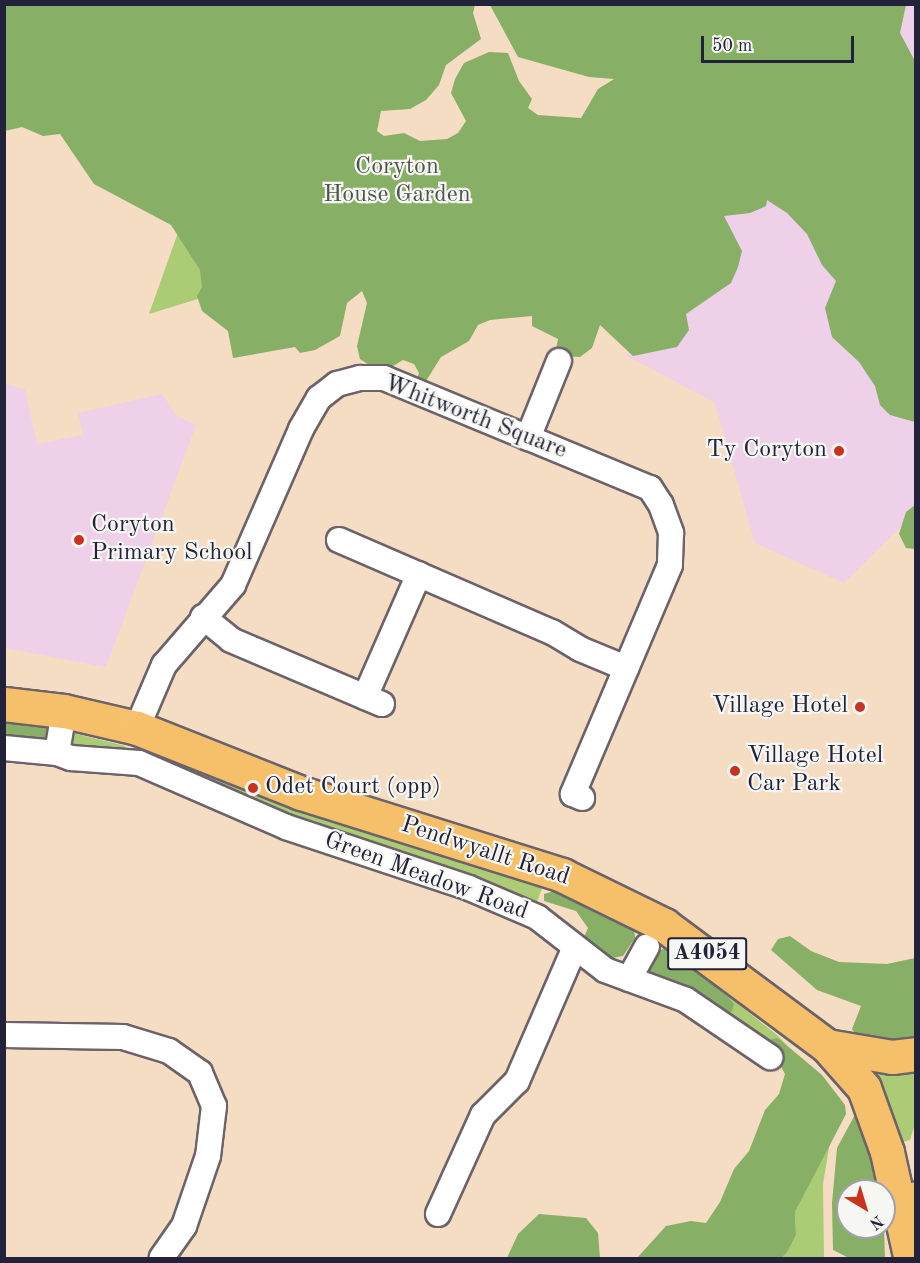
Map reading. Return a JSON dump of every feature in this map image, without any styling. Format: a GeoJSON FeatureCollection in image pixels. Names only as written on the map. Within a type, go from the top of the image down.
{"type":"FeatureCollection","features":[{"type":"Feature","properties":{"kind":"main road","name":"Pendwyallt Road"},"geometry":{"type":"LineString","coordinates":[[4,704],[64,711],[137,728],[301,793],[523,861],[617,899],[697,946],[827,1046],[864,1088],[873,1107],[910,1255]]}},
{"type":"Feature","properties":{"kind":"main road","name":"Pendwyallt Road"},"geometry":{"type":"LineString","coordinates":[[827,1046],[892,1057],[915,1054]]}},
{"type":"Feature","properties":{"kind":"main road"},"geometry":{"type":"LineString","coordinates":[[910,1255],[915,1198]]}},
{"type":"Feature","properties":{"kind":"street"},"geometry":{"type":"LineString","coordinates":[[528,438],[560,361]]}},
{"type":"Feature","properties":{"kind":"street","name":"Whitworth Square"},"geometry":{"type":"LineString","coordinates":[[137,728],[164,665],[203,617],[234,585],[301,429],[319,398],[337,384],[360,378],[384,378],[650,488],[661,505],[672,533],[670,565],[573,794],[582,798]]}},
{"type":"Feature","properties":{"kind":"street"},"geometry":{"type":"LineString","coordinates":[[339,540],[626,668]]}},
{"type":"Feature","properties":{"kind":"street"},"geometry":{"type":"LineString","coordinates":[[203,617],[231,640],[374,700],[419,574]]}},
{"type":"Feature","properties":{"kind":"street"},"geometry":{"type":"LineString","coordinates":[[57,753],[64,711]]}},
{"type":"Feature","properties":{"kind":"street","name":"Green Meadow Road"},"geometry":{"type":"LineString","coordinates":[[4,748],[57,753],[71,758],[126,760],[152,767],[285,827],[469,888],[525,911],[547,924],[591,963],[686,1000],[770,1057]]}},
{"type":"Feature","properties":{"kind":"street"},"geometry":{"type":"LineString","coordinates":[[629,979],[647,947]]}},
{"type":"Feature","properties":{"kind":"street"},"geometry":{"type":"LineString","coordinates":[[438,1214],[483,1115],[517,1081],[574,949]]}},
{"type":"Feature","properties":{"kind":"street"},"geometry":{"type":"LineString","coordinates":[[4,1035],[123,1037],[169,1051],[200,1073],[214,1106],[208,1156],[184,1226],[162,1258]]}},
{"type":"Feature","properties":{"kind":"shaded area"},"geometry":{"type":"Polygon","coordinates":[[[885,5],[915,5],[915,130],[885,5]]]}},
{"type":"Feature","properties":{"kind":"shaded area"},"geometry":{"type":"Polygon","coordinates":[[[763,161],[915,329],[915,513],[844,583],[755,543],[715,403],[626,355],[700,205],[763,161]]]}},
{"type":"Feature","properties":{"kind":"shaded area","name":"Coryton Primary School"},"geometry":{"type":"Polygon","coordinates":[[[5,383],[25,390],[37,444],[83,435],[78,413],[162,394],[177,416],[196,425],[106,667],[5,648],[5,383]]]}},
{"type":"Feature","properties":{"kind":"green space","name":"Coryton House Garden"},"geometry":{"type":"Polygon","coordinates":[[[4,5],[475,5],[473,13],[481,39],[446,65],[439,85],[426,100],[410,109],[381,111],[377,131],[384,136],[404,133],[420,141],[447,139],[458,133],[466,121],[451,93],[455,79],[464,63],[489,52],[508,53],[519,81],[532,99],[528,108],[538,115],[581,118],[598,89],[614,79],[589,77],[518,57],[490,5],[906,5],[900,33],[916,63],[915,422],[890,415],[880,405],[875,386],[859,362],[832,337],[825,308],[836,281],[822,265],[807,234],[787,213],[767,200],[766,206],[750,213],[724,216],[742,251],[738,267],[731,283],[686,314],[689,330],[677,347],[633,356],[600,325],[592,348],[580,357],[565,356],[556,349],[558,339],[532,326],[532,316],[490,320],[478,325],[469,341],[441,357],[426,381],[417,379],[419,373],[414,364],[403,360],[390,368],[372,367],[360,359],[357,346],[367,303],[362,291],[347,303],[340,336],[315,350],[300,353],[295,347],[233,358],[228,331],[202,311],[197,296],[202,287],[200,270],[171,225],[94,184],[60,134],[43,136],[22,127],[5,131],[4,5]]]}},
{"type":"Feature","properties":{"kind":"green space"},"geometry":{"type":"Polygon","coordinates":[[[180,227],[214,294],[149,314],[180,227]]]}},
{"type":"Feature","properties":{"kind":"green space"},"geometry":{"type":"Polygon","coordinates":[[[915,505],[915,549],[906,548],[899,534],[906,512],[915,505]]]}},
{"type":"Feature","properties":{"kind":"green space"},"geometry":{"type":"Polygon","coordinates":[[[49,717],[50,743],[5,739],[4,719],[49,717]]]}},
{"type":"Feature","properties":{"kind":"green space"},"geometry":{"type":"Polygon","coordinates":[[[73,733],[121,745],[311,814],[543,886],[535,907],[88,750],[71,743],[73,733]]]}},
{"type":"Feature","properties":{"kind":"green space"},"geometry":{"type":"Polygon","coordinates":[[[561,889],[634,926],[635,938],[623,956],[607,959],[583,939],[588,928],[576,911],[544,901],[544,894],[561,889]]]}},
{"type":"Feature","properties":{"kind":"green space"},"geometry":{"type":"Polygon","coordinates":[[[790,936],[811,951],[839,962],[887,964],[915,958],[915,1042],[858,1038],[852,1029],[861,1006],[817,990],[771,950],[778,939],[790,936]]]}},
{"type":"Feature","properties":{"kind":"green space"},"geometry":{"type":"Polygon","coordinates":[[[667,947],[727,996],[734,1004],[732,1011],[723,1014],[646,975],[646,957],[667,947]]]}},
{"type":"Feature","properties":{"kind":"green space"},"geometry":{"type":"Polygon","coordinates":[[[723,992],[788,1046],[778,1038],[769,1045],[723,1014],[727,996],[723,992]]]}},
{"type":"Feature","properties":{"kind":"green space"},"geometry":{"type":"Polygon","coordinates":[[[778,1038],[822,1075],[845,1105],[846,1114],[795,1212],[796,1235],[787,1252],[781,1258],[637,1258],[666,1226],[691,1221],[706,1223],[720,1202],[734,1169],[749,1151],[765,1110],[779,1094],[785,1074],[769,1045],[772,1039],[778,1038]]]}},
{"type":"Feature","properties":{"kind":"green space"},"geometry":{"type":"Polygon","coordinates":[[[863,1063],[915,1067],[915,1124],[910,1140],[903,1142],[900,1138],[863,1063]]]}},
{"type":"Feature","properties":{"kind":"green space"},"geometry":{"type":"Polygon","coordinates":[[[858,1109],[878,1179],[836,1179],[836,1239],[884,1239],[885,1258],[849,1258],[833,1250],[832,1203],[837,1148],[858,1109]]]}},
{"type":"Feature","properties":{"kind":"green space"},"geometry":{"type":"Polygon","coordinates":[[[830,1142],[823,1184],[824,1258],[781,1258],[796,1235],[795,1212],[830,1142]]]}},
{"type":"Feature","properties":{"kind":"green space"},"geometry":{"type":"Polygon","coordinates":[[[539,1214],[586,1218],[598,1233],[600,1258],[507,1258],[518,1234],[539,1214]]]}},
{"type":"Feature","properties":{"kind":"place","name":"Ty Coryton"},"geometry":{"type":"Point","coordinates":[839,451]}},
{"type":"Feature","properties":{"kind":"place","name":"Coryton Primary School"},"geometry":{"type":"Point","coordinates":[79,540]}},
{"type":"Feature","properties":{"kind":"place","name":"Village Hotel"},"geometry":{"type":"Point","coordinates":[860,707]}},
{"type":"Feature","properties":{"kind":"place","name":"Village Hotel Car Park"},"geometry":{"type":"Point","coordinates":[735,771]}},
{"type":"Feature","properties":{"kind":"place","name":"Odet Court (opp)"},"geometry":{"type":"Point","coordinates":[253,788]}}]}
